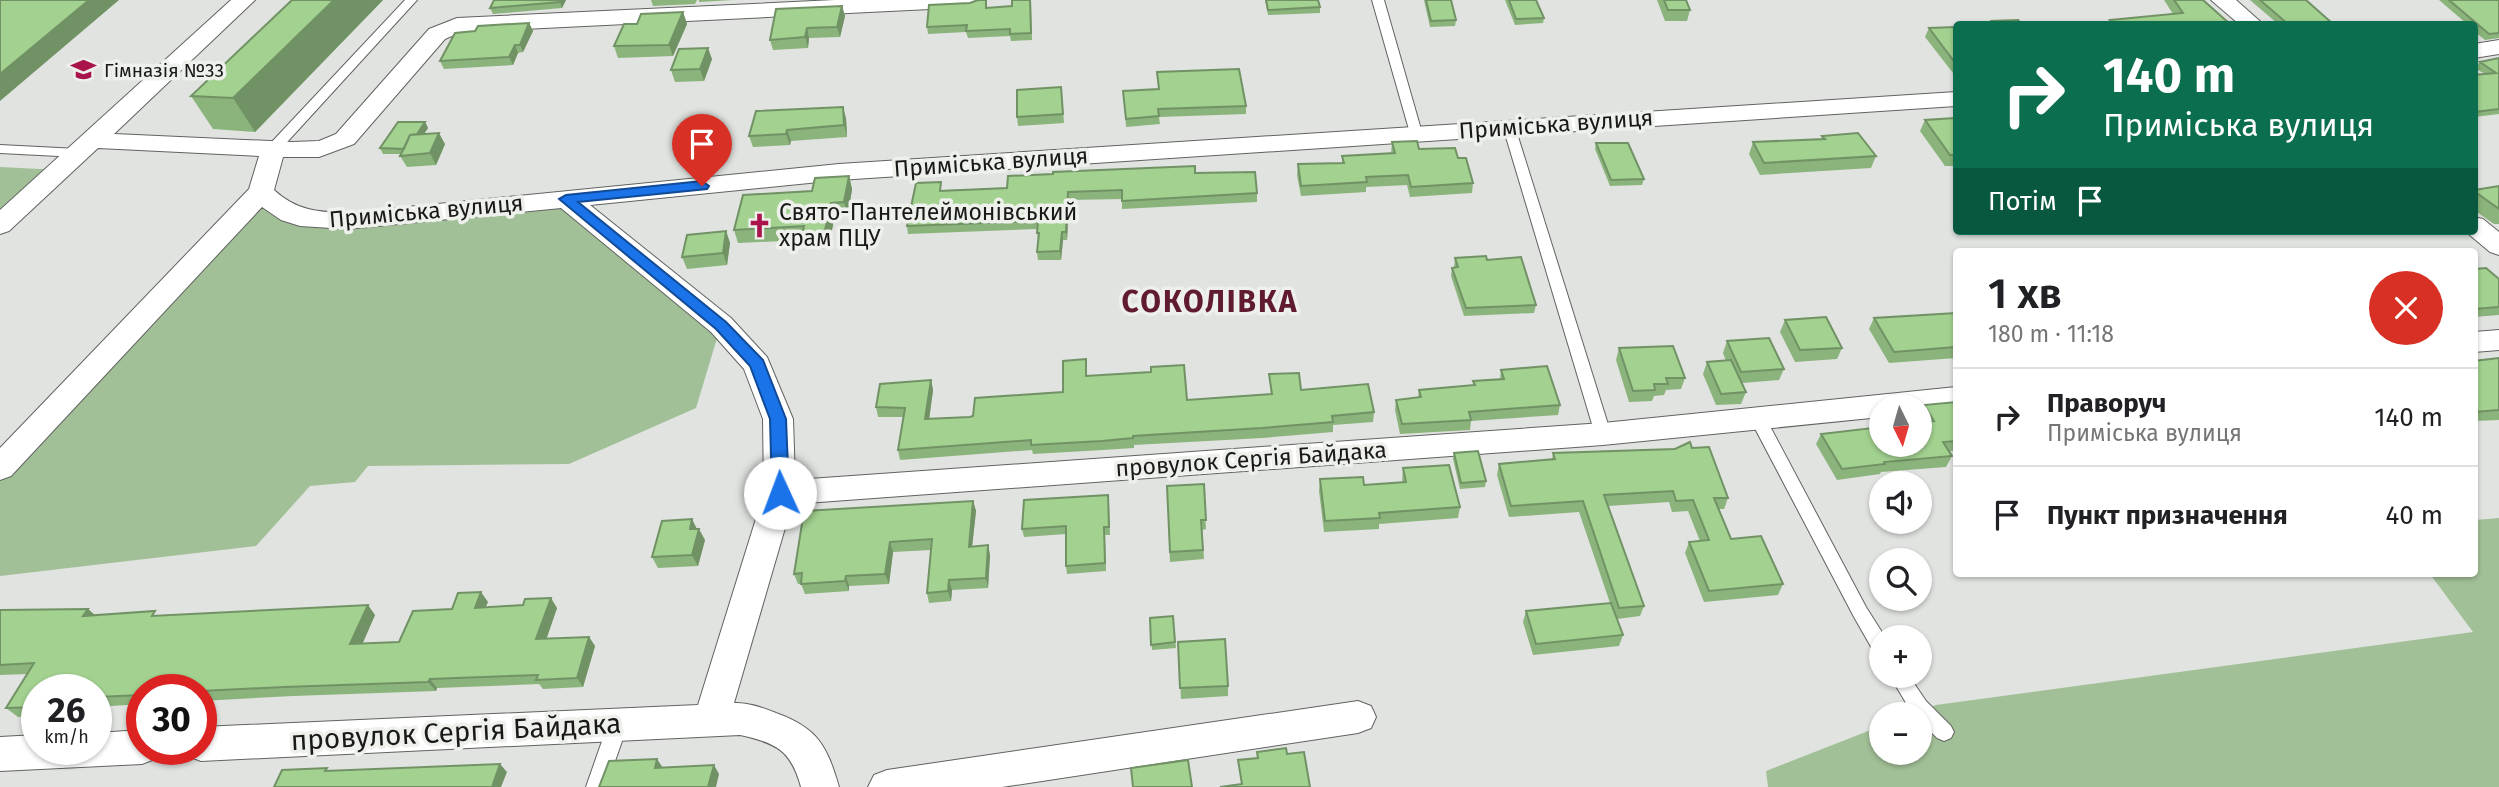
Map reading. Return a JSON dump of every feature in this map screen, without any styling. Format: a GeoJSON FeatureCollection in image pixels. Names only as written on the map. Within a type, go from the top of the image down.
{"type":"FeatureCollection","features":[{"type":"Feature","properties":{"kind":"street"},"geometry":{"type":"LineString","coordinates":[[0,225],[244,0]]}},
{"type":"Feature","properties":{"kind":"street"},"geometry":{"type":"LineString","coordinates":[[85,147],[316,151],[334,146],[345,139],[437,34],[457,25],[971,0]]}},
{"type":"Feature","properties":{"kind":"street"},"geometry":{"type":"LineString","coordinates":[[2221,0],[2248,21]]}},
{"type":"Feature","properties":{"kind":"street"},"geometry":{"type":"LineString","coordinates":[[2478,50],[2499,47]]}},
{"type":"Feature","properties":{"kind":"street","name":"Приміська вулиця"},"geometry":{"type":"LineString","coordinates":[[261,192],[286,214],[322,220],[389,218],[839,172],[1953,99]]}},
{"type":"Feature","properties":{"kind":"street"},"geometry":{"type":"LineString","coordinates":[[0,468],[261,192],[273,149]]}},
{"type":"Feature","properties":{"kind":"street"},"geometry":{"type":"LineString","coordinates":[[566,199],[721,325],[757,364],[778,419],[780,493],[711,720]]}},
{"type":"Feature","properties":{"kind":"street"},"geometry":{"type":"LineString","coordinates":[[2478,228],[2499,246]]}},
{"type":"Feature","properties":{"kind":"street"},"geometry":{"type":"LineString","coordinates":[[2478,342],[2499,340]]}},
{"type":"Feature","properties":{"kind":"street","name":"провулок Сергія Байдака"},"geometry":{"type":"LineString","coordinates":[[780,493],[1604,434],[1953,398]]}},
{"type":"Feature","properties":{"kind":"street"},"geometry":{"type":"LineString","coordinates":[[887,787],[1358,717]]}},
{"type":"Feature","properties":{"kind":"street","name":"провулок Сергія Байдака"},"geometry":{"type":"LineString","coordinates":[[217,743],[740,719],[770,725],[792,737],[808,753],[820,787]]}},
{"type":"Feature","properties":{"kind":"street"},"geometry":{"type":"LineString","coordinates":[[0,754],[126,748]]}},
{"type":"Feature","properties":{"kind":"lane"},"geometry":{"type":"LineString","coordinates":[[273,149],[411,0]]}},
{"type":"Feature","properties":{"kind":"lane"},"geometry":{"type":"LineString","coordinates":[[1378,0],[1416,133]]}},
{"type":"Feature","properties":{"kind":"lane"},"geometry":{"type":"LineString","coordinates":[[1509,127],[1604,434]]}},
{"type":"Feature","properties":{"kind":"lane"},"geometry":{"type":"LineString","coordinates":[[0,149],[85,147]]}},
{"type":"Feature","properties":{"kind":"lane"},"geometry":{"type":"LineString","coordinates":[[1758,419],[1869,627]]}},
{"type":"Feature","properties":{"kind":"lane"},"geometry":{"type":"LineString","coordinates":[[1907,688],[1919,706],[1944,732]]}},
{"type":"Feature","properties":{"kind":"lane"},"geometry":{"type":"LineString","coordinates":[[596,787],[618,724]]}},
{"type":"Feature","properties":{"kind":"green space"},"geometry":{"type":"Polygon","coordinates":[[[0,167],[60,170],[0,225],[0,167]]]}},
{"type":"Feature","properties":{"kind":"green space"},"geometry":{"type":"Polygon","coordinates":[[[261,192],[309,220],[566,199],[721,325],[696,408],[569,464],[368,466],[355,482],[310,486],[256,546],[0,576],[0,468],[261,192]]]}},
{"type":"Feature","properties":{"kind":"green space"},"geometry":{"type":"Polygon","coordinates":[[[2499,518],[2499,787],[1768,787],[1766,771],[1869,731],[1869,765],[1932,765],[1932,707],[1936,705],[2473,632],[2432,577],[2478,577],[2478,520],[2499,518]]]}},
{"type":"Feature","properties":{"kind":"building"},"geometry":{"type":"Polygon","coordinates":[[[0,0],[89,0],[0,74],[0,0]]]}},
{"type":"Feature","properties":{"kind":"building"},"geometry":{"type":"Polygon","coordinates":[[[292,0],[334,0],[233,98],[191,96],[292,0]]]}},
{"type":"Feature","properties":{"kind":"building"},"geometry":{"type":"Polygon","coordinates":[[[494,0],[561,0],[490,8],[494,0]]]}},
{"type":"Feature","properties":{"kind":"building"},"geometry":{"type":"Polygon","coordinates":[[[986,0],[986,8],[1012,6],[1012,0],[1030,0],[1031,33],[1010,34],[1010,29],[966,31],[967,25],[927,27],[929,5],[970,3],[986,0]]]}},
{"type":"Feature","properties":{"kind":"building"},"geometry":{"type":"Polygon","coordinates":[[[1266,0],[1318,0],[1320,7],[1268,10],[1266,0]]]}},
{"type":"Feature","properties":{"kind":"building"},"geometry":{"type":"Polygon","coordinates":[[[1426,0],[1451,0],[1456,20],[1431,21],[1426,0]]]}},
{"type":"Feature","properties":{"kind":"building"},"geometry":{"type":"Polygon","coordinates":[[[1509,0],[1536,0],[1544,18],[1516,19],[1509,0]]]}},
{"type":"Feature","properties":{"kind":"building"},"geometry":{"type":"Polygon","coordinates":[[[1664,0],[1686,0],[1690,10],[1668,10],[1664,0]]]}},
{"type":"Feature","properties":{"kind":"building"},"geometry":{"type":"Polygon","coordinates":[[[2174,0],[2203,0],[2227,21],[2110,20],[2183,13],[2174,0]]]}},
{"type":"Feature","properties":{"kind":"building"},"geometry":{"type":"Polygon","coordinates":[[[2260,0],[2306,0],[2330,21],[2284,21],[2260,0]]]}},
{"type":"Feature","properties":{"kind":"building"},"geometry":{"type":"Polygon","coordinates":[[[2449,0],[2499,0],[2499,33],[2489,34],[2478,25],[2478,21],[2474,21],[2449,0]]]}},
{"type":"Feature","properties":{"kind":"building"},"geometry":{"type":"Polygon","coordinates":[[[842,6],[837,27],[807,28],[805,37],[770,40],[776,9],[842,6]]]}},
{"type":"Feature","properties":{"kind":"building"},"geometry":{"type":"Polygon","coordinates":[[[683,12],[669,45],[614,46],[624,24],[637,24],[641,14],[683,12]]]}},
{"type":"Feature","properties":{"kind":"building"},"geometry":{"type":"Polygon","coordinates":[[[529,23],[520,45],[515,45],[509,57],[440,61],[455,33],[475,31],[478,26],[529,23]]]}},
{"type":"Feature","properties":{"kind":"building"},"geometry":{"type":"Polygon","coordinates":[[[1953,27],[1953,60],[1929,28],[1953,27]]]}},
{"type":"Feature","properties":{"kind":"building"},"geometry":{"type":"Polygon","coordinates":[[[708,48],[700,69],[671,70],[679,49],[708,48]]]}},
{"type":"Feature","properties":{"kind":"building"},"geometry":{"type":"Polygon","coordinates":[[[2499,58],[2499,109],[2478,112],[2478,75],[2496,73],[2480,62],[2499,58]]]}},
{"type":"Feature","properties":{"kind":"building"},"geometry":{"type":"Polygon","coordinates":[[[1239,69],[1246,106],[1158,109],[1159,116],[1126,119],[1123,91],[1159,89],[1157,72],[1239,69]]]}},
{"type":"Feature","properties":{"kind":"building"},"geometry":{"type":"Polygon","coordinates":[[[1061,87],[1063,114],[1017,117],[1017,90],[1061,87]]]}},
{"type":"Feature","properties":{"kind":"building"},"geometry":{"type":"Polygon","coordinates":[[[843,107],[844,125],[787,130],[786,134],[749,136],[756,111],[843,107]]]}},
{"type":"Feature","properties":{"kind":"building"},"geometry":{"type":"Polygon","coordinates":[[[1953,118],[1953,155],[1950,155],[1925,120],[1953,118]]]}},
{"type":"Feature","properties":{"kind":"building"},"geometry":{"type":"Polygon","coordinates":[[[398,122],[425,122],[417,134],[410,135],[404,149],[380,148],[398,122]]]}},
{"type":"Feature","properties":{"kind":"building"},"geometry":{"type":"Polygon","coordinates":[[[439,133],[430,153],[400,156],[410,135],[439,133]]]}},
{"type":"Feature","properties":{"kind":"building"},"geometry":{"type":"Polygon","coordinates":[[[1858,133],[1876,156],[1764,163],[1753,142],[1825,139],[1822,136],[1858,133]]]}},
{"type":"Feature","properties":{"kind":"building"},"geometry":{"type":"Polygon","coordinates":[[[1417,141],[1419,149],[1455,148],[1458,158],[1466,158],[1473,183],[1411,187],[1408,175],[1366,177],[1367,182],[1301,186],[1298,164],[1344,163],[1342,156],[1395,153],[1392,142],[1417,141]]]}},
{"type":"Feature","properties":{"kind":"building"},"geometry":{"type":"Polygon","coordinates":[[[1596,143],[1628,143],[1644,179],[1611,180],[1596,143]]]}},
{"type":"Feature","properties":{"kind":"building"},"geometry":{"type":"Polygon","coordinates":[[[1195,166],[1195,173],[1255,172],[1257,193],[1122,201],[1122,190],[1068,192],[1066,232],[1062,232],[1060,251],[1037,252],[1038,221],[907,226],[916,183],[941,182],[940,191],[1007,188],[1008,176],[1195,166]]]}},
{"type":"Feature","properties":{"kind":"building"},"geometry":{"type":"Polygon","coordinates":[[[849,176],[844,202],[831,203],[824,235],[802,236],[804,226],[734,230],[743,195],[812,191],[815,178],[849,176]]]}},
{"type":"Feature","properties":{"kind":"building"},"geometry":{"type":"Polygon","coordinates":[[[2499,186],[2499,209],[2478,194],[2478,189],[2499,186]]]}},
{"type":"Feature","properties":{"kind":"building"},"geometry":{"type":"Polygon","coordinates":[[[726,231],[723,253],[682,257],[687,235],[726,231]]]}},
{"type":"Feature","properties":{"kind":"building"},"geometry":{"type":"Polygon","coordinates":[[[1486,256],[1487,260],[1521,257],[1536,305],[1466,308],[1452,268],[1458,267],[1455,258],[1486,256]]]}},
{"type":"Feature","properties":{"kind":"building"},"geometry":{"type":"Polygon","coordinates":[[[2486,268],[2499,279],[2499,307],[2478,309],[2478,269],[2486,268]]]}},
{"type":"Feature","properties":{"kind":"building"},"geometry":{"type":"Polygon","coordinates":[[[1953,313],[1953,347],[1894,352],[1874,318],[1953,313]]]}},
{"type":"Feature","properties":{"kind":"building"},"geometry":{"type":"Polygon","coordinates":[[[1826,317],[1842,348],[1800,350],[1785,320],[1826,317]]]}},
{"type":"Feature","properties":{"kind":"building"},"geometry":{"type":"Polygon","coordinates":[[[1769,338],[1784,369],[1741,372],[1727,341],[1769,338]]]}},
{"type":"Feature","properties":{"kind":"building"},"geometry":{"type":"Polygon","coordinates":[[[1673,346],[1685,378],[1666,378],[1668,384],[1654,384],[1655,390],[1633,391],[1619,348],[1673,346]]]}},
{"type":"Feature","properties":{"kind":"building"},"geometry":{"type":"Polygon","coordinates":[[[2499,358],[2499,410],[2478,412],[2478,361],[2499,358]]]}},
{"type":"Feature","properties":{"kind":"building"},"geometry":{"type":"Polygon","coordinates":[[[1086,359],[1086,376],[1151,372],[1151,367],[1184,365],[1187,400],[1272,394],[1269,374],[1299,373],[1301,390],[1368,384],[1374,412],[1332,416],[1333,422],[1133,436],[1102,441],[1031,445],[1031,440],[898,450],[905,408],[876,407],[880,384],[931,380],[925,419],[970,417],[973,416],[975,398],[1063,392],[1063,361],[1086,359]]]}},
{"type":"Feature","properties":{"kind":"building"},"geometry":{"type":"Polygon","coordinates":[[[1731,360],[1746,392],[1721,394],[1707,362],[1731,360]]]}},
{"type":"Feature","properties":{"kind":"building"},"geometry":{"type":"Polygon","coordinates":[[[1547,366],[1560,405],[1469,412],[1471,420],[1402,424],[1396,400],[1421,397],[1419,390],[1475,385],[1473,381],[1504,379],[1501,370],[1547,366]]]}},
{"type":"Feature","properties":{"kind":"building"},"geometry":{"type":"Polygon","coordinates":[[[1953,402],[1953,441],[1943,442],[1952,456],[1842,469],[1821,434],[1869,428],[1869,457],[1932,457],[1932,404],[1953,402]]]}},
{"type":"Feature","properties":{"kind":"building"},"geometry":{"type":"Polygon","coordinates":[[[1690,442],[1692,448],[1709,447],[1728,498],[1714,498],[1731,539],[1761,536],[1783,584],[1709,591],[1689,542],[1709,540],[1693,500],[1676,501],[1673,491],[1604,495],[1644,606],[1619,608],[1583,501],[1511,506],[1499,464],[1555,459],[1553,453],[1675,449],[1690,442]]]}},
{"type":"Feature","properties":{"kind":"building"},"geometry":{"type":"Polygon","coordinates":[[[1478,451],[1486,481],[1461,483],[1454,453],[1478,451]]]}},
{"type":"Feature","properties":{"kind":"building"},"geometry":{"type":"Polygon","coordinates":[[[1449,465],[1460,507],[1379,513],[1380,518],[1325,521],[1320,479],[1363,477],[1364,485],[1406,482],[1403,468],[1449,465]]]}},
{"type":"Feature","properties":{"kind":"building"},"geometry":{"type":"Polygon","coordinates":[[[1204,484],[1206,520],[1201,520],[1203,550],[1170,552],[1167,486],[1204,484]]]}},
{"type":"Feature","properties":{"kind":"building"},"geometry":{"type":"Polygon","coordinates":[[[1108,495],[1109,527],[1104,527],[1105,563],[1066,566],[1066,526],[1022,529],[1024,500],[1108,495]]]}},
{"type":"Feature","properties":{"kind":"building"},"geometry":{"type":"Polygon","coordinates":[[[973,501],[969,547],[988,545],[986,578],[949,580],[948,591],[927,593],[932,539],[890,542],[885,574],[846,576],[845,581],[801,584],[802,573],[794,574],[804,511],[973,501]]]}},
{"type":"Feature","properties":{"kind":"building"},"geometry":{"type":"Polygon","coordinates":[[[692,519],[690,529],[699,529],[692,555],[652,557],[662,521],[692,519]]]}},
{"type":"Feature","properties":{"kind":"building"},"geometry":{"type":"Polygon","coordinates":[[[481,592],[475,608],[523,605],[525,599],[551,598],[536,639],[589,637],[577,678],[536,680],[538,675],[217,690],[217,674],[126,674],[126,696],[112,696],[112,674],[27,674],[34,663],[0,665],[0,610],[88,609],[83,616],[155,611],[152,616],[368,605],[350,644],[399,642],[413,611],[452,609],[458,593],[481,592]]]}},
{"type":"Feature","properties":{"kind":"building"},"geometry":{"type":"Polygon","coordinates":[[[1611,603],[1623,635],[1536,644],[1526,611],[1611,603]]]}},
{"type":"Feature","properties":{"kind":"building"},"geometry":{"type":"Polygon","coordinates":[[[1173,616],[1175,642],[1151,645],[1150,618],[1173,616]]]}},
{"type":"Feature","properties":{"kind":"building"},"geometry":{"type":"Polygon","coordinates":[[[1225,639],[1228,686],[1180,688],[1178,642],[1225,639]]]}},
{"type":"Feature","properties":{"kind":"building"},"geometry":{"type":"Polygon","coordinates":[[[21,684],[21,708],[6,708],[21,684]]]}},
{"type":"Feature","properties":{"kind":"building"},"geometry":{"type":"Polygon","coordinates":[[[1286,748],[1287,754],[1304,752],[1310,787],[1220,787],[1242,784],[1238,760],[1258,758],[1257,752],[1286,748]]]}},
{"type":"Feature","properties":{"kind":"building"},"geometry":{"type":"Polygon","coordinates":[[[657,759],[655,768],[714,765],[708,787],[599,787],[609,761],[657,759]]]}},
{"type":"Feature","properties":{"kind":"building"},"geometry":{"type":"Polygon","coordinates":[[[1188,760],[1192,787],[1133,787],[1131,768],[1188,760]]]}},
{"type":"Feature","properties":{"kind":"building"},"geometry":{"type":"Polygon","coordinates":[[[500,764],[492,787],[274,787],[282,770],[327,768],[325,771],[500,764]]]}},
{"type":"Feature","properties":{"kind":"place","name":"Гімназія №33"},"geometry":{"type":"Point","coordinates":[84,70]}},
{"type":"Feature","properties":{"kind":"place","name":"Свято-Пантелеймонівський храм ПЦУ"},"geometry":{"type":"Point","coordinates":[759,225]}},
{"type":"Feature","properties":{"kind":"district","name":"СОКОЛІВКА"},"geometry":{"type":"Point","coordinates":[1210,302]}},
{"type":"Feature","properties":{"kind":"route"},"geometry":{"type":"LineString","coordinates":[[702,186],[566,199],[721,325],[757,364],[778,419],[780,493]]}}]}
